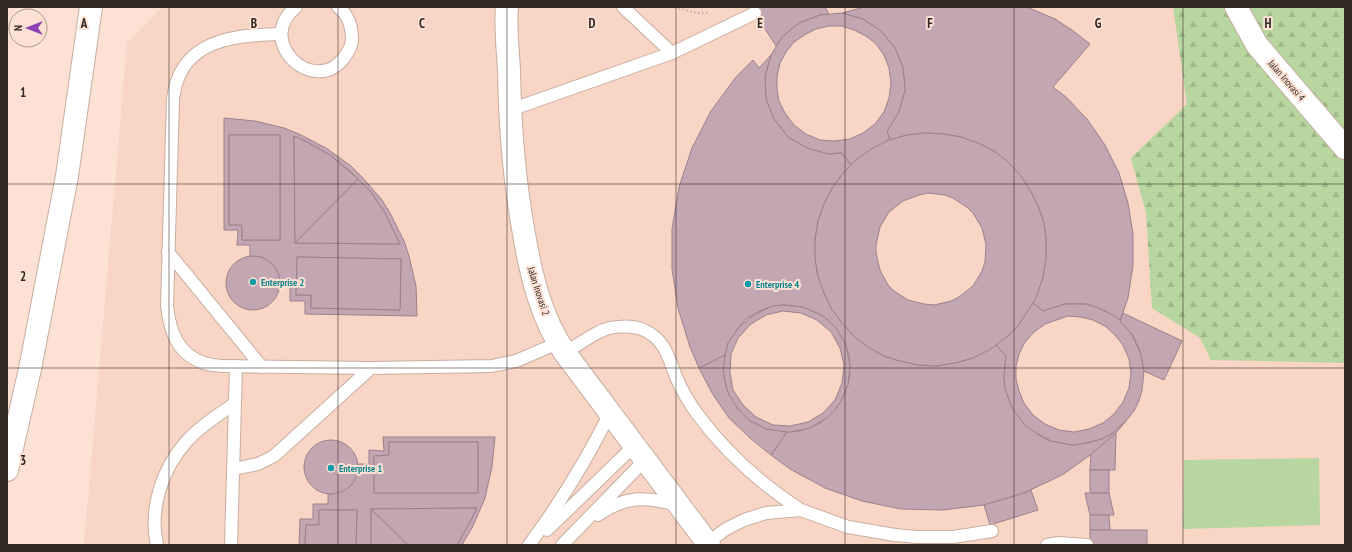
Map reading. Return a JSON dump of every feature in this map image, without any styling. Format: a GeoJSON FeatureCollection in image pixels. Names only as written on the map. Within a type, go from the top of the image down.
{"type":"FeatureCollection","features":[{"type":"Feature","properties":{"kind":"main road"},"geometry":{"type":"LineString","coordinates":[[7,470],[30,369],[67,176],[91,7]]}},
{"type":"Feature","properties":{"kind":"main road","name":"Jalan Inovasi 4"},"geometry":{"type":"LineString","coordinates":[[1236,7],[1257,45],[1345,148]]}},
{"type":"Feature","properties":{"kind":"main road","name":"Jalan Inovasi 2"},"geometry":{"type":"LineString","coordinates":[[506,8],[514,167],[528,258],[540,302],[562,348],[708,544]]}},
{"type":"Feature","properties":{"kind":"lane"},"geometry":{"type":"LineString","coordinates":[[296,7],[290,12],[284,22],[281,34],[283,45],[288,56],[296,64],[306,69],[318,71],[330,68],[340,63],[352,43],[352,31],[349,20],[338,7]]}},
{"type":"Feature","properties":{"kind":"lane"},"geometry":{"type":"LineString","coordinates":[[623,7],[672,52]]}},
{"type":"Feature","properties":{"kind":"lane"},"geometry":{"type":"LineString","coordinates":[[510,110],[672,52],[755,13]]}},
{"type":"Feature","properties":{"kind":"lane"},"geometry":{"type":"LineString","coordinates":[[281,34],[250,34],[231,37],[212,44],[198,51],[186,63],[177,80],[173,99],[167,306],[169,324],[177,342],[190,356],[204,364],[222,366],[371,368],[492,366],[562,348],[600,331],[630,327],[645,331],[657,338],[666,349],[682,389],[697,414],[716,438],[752,474],[776,494],[801,510],[825,520],[848,527],[895,535],[916,537],[953,537],[992,531]]}},
{"type":"Feature","properties":{"kind":"lane"},"geometry":{"type":"LineString","coordinates":[[168,252],[262,367]]}},
{"type":"Feature","properties":{"kind":"lane"},"geometry":{"type":"LineString","coordinates":[[231,545],[236,366]]}},
{"type":"Feature","properties":{"kind":"lane"},"geometry":{"type":"LineString","coordinates":[[234,469],[258,464],[274,456],[371,368]]}},
{"type":"Feature","properties":{"kind":"lane"},"geometry":{"type":"LineString","coordinates":[[157,545],[155,518],[158,495],[164,476],[186,441],[234,404]]}},
{"type":"Feature","properties":{"kind":"lane"},"geometry":{"type":"LineString","coordinates":[[531,545],[562,500],[595,444],[610,413]]}},
{"type":"Feature","properties":{"kind":"lane"},"geometry":{"type":"LineString","coordinates":[[531,545],[640,453]]}},
{"type":"Feature","properties":{"kind":"lane"},"geometry":{"type":"LineString","coordinates":[[562,545],[640,453]]}},
{"type":"Feature","properties":{"kind":"lane"},"geometry":{"type":"LineString","coordinates":[[575,530],[610,507],[627,501],[653,498],[679,505]]}},
{"type":"Feature","properties":{"kind":"lane"},"geometry":{"type":"LineString","coordinates":[[708,544],[726,529],[744,520],[766,513],[801,510]]}},
{"type":"Feature","properties":{"kind":"lane"},"geometry":{"type":"LineString","coordinates":[[1047,545],[1087,545]]}},
{"type":"Feature","properties":{"kind":"shaded area"},"geometry":{"type":"Polygon","coordinates":[[[162,7],[1345,7],[1345,545],[84,545],[127,43],[162,7]]]}},
{"type":"Feature","properties":{"kind":"green space"},"geometry":{"type":"Polygon","coordinates":[[[1173,7],[1345,7],[1345,363],[1211,360],[1200,338],[1152,308],[1146,213],[1131,158],[1187,104],[1173,7]]]}},
{"type":"Feature","properties":{"kind":"green space"},"geometry":{"type":"Polygon","coordinates":[[[1319,458],[1320,525],[1183,529],[1184,460],[1319,458]]]}},
{"type":"Feature","properties":{"kind":"building"},"geometry":{"type":"Polygon","coordinates":[[[751,7],[825,7],[829,14],[820,15],[799,23],[782,37],[776,46],[751,7]]]}},
{"type":"Feature","properties":{"kind":"building"},"geometry":{"type":"Polygon","coordinates":[[[860,7],[1027,7],[1055,19],[1090,44],[1053,87],[1066,97],[1087,119],[1105,145],[1119,173],[1128,203],[1133,234],[1133,265],[1128,298],[1120,321],[1106,311],[1086,304],[1065,304],[1043,311],[1033,303],[1043,277],[1046,258],[1044,223],[1030,190],[1020,175],[1008,162],[994,151],[961,137],[925,133],[907,135],[890,140],[887,131],[899,112],[905,90],[903,68],[895,48],[881,31],[863,19],[842,13],[861,8],[860,7]]]}},
{"type":"Feature","properties":{"kind":"building"},"geometry":{"type":"Polygon","coordinates":[[[842,13],[863,19],[881,31],[895,48],[903,68],[905,90],[899,112],[887,131],[890,140],[873,148],[851,165],[842,153],[828,154],[807,148],[788,137],[774,119],[766,99],[765,76],[771,55],[782,37],[799,23],[820,15],[842,13]],[[829,26],[816,29],[794,42],[780,63],[777,76],[779,101],[785,113],[794,125],[806,134],[820,140],[835,141],[850,139],[863,133],[875,124],[884,112],[889,98],[891,83],[889,68],[884,55],[876,44],[866,36],[842,26],[829,26]]]}},
{"type":"Feature","properties":{"kind":"building","name":"Enterprise 4"},"geometry":{"type":"Polygon","coordinates":[[[771,55],[765,76],[766,99],[774,119],[788,137],[807,148],[828,154],[842,153],[851,165],[833,187],[824,204],[818,221],[815,240],[815,258],[818,276],[831,308],[842,323],[854,336],[868,347],[884,356],[918,365],[936,366],[955,363],[973,358],[996,345],[1006,356],[1004,377],[1005,388],[1012,408],[1025,425],[1042,437],[1051,441],[1072,445],[1092,442],[1111,434],[1126,421],[1116,433],[1096,451],[1062,475],[1024,493],[984,505],[943,510],[901,509],[862,501],[825,488],[790,469],[771,455],[787,432],[800,431],[819,424],[834,411],[845,394],[850,375],[849,355],[841,336],[829,321],[821,315],[803,307],[783,305],[764,309],[746,319],[739,327],[728,343],[725,356],[699,368],[690,347],[678,308],[672,269],[672,229],[679,187],[692,148],[711,111],[736,77],[753,60],[759,68],[771,55]]]}},
{"type":"Feature","properties":{"kind":"building"},"geometry":{"type":"Polygon","coordinates":[[[224,118],[255,121],[284,128],[299,134],[326,148],[351,166],[382,200],[404,241],[409,256],[416,286],[417,316],[305,314],[305,301],[290,301],[290,286],[280,286],[279,275],[272,264],[262,257],[250,256],[250,245],[237,245],[238,230],[224,230],[224,118]],[[229,135],[229,225],[242,225],[242,240],[280,240],[280,135],[229,135]],[[294,136],[295,243],[400,244],[385,213],[370,191],[351,172],[330,155],[294,136]],[[297,257],[296,295],[311,295],[311,308],[400,310],[401,259],[297,257]]]}},
{"type":"Feature","properties":{"kind":"building"},"geometry":{"type":"Polygon","coordinates":[[[925,133],[961,137],[994,151],[1008,162],[1020,175],[1038,206],[1044,223],[1046,258],[1043,277],[1032,306],[1018,326],[1000,343],[973,358],[955,363],[936,366],[918,365],[884,356],[868,347],[854,336],[831,308],[818,276],[815,258],[815,240],[818,221],[824,204],[833,187],[844,172],[857,159],[873,148],[889,140],[907,135],[925,133]],[[928,193],[903,201],[889,212],[880,227],[876,245],[876,253],[880,270],[888,285],[908,300],[934,305],[951,301],[959,297],[973,286],[982,271],[985,262],[986,245],[982,228],[973,213],[968,208],[953,198],[945,195],[928,193]]]}},
{"type":"Feature","properties":{"kind":"building"},"geometry":{"type":"Polygon","coordinates":[[[229,135],[280,135],[280,240],[242,240],[242,225],[229,225],[229,135]]]}},
{"type":"Feature","properties":{"kind":"building"},"geometry":{"type":"Polygon","coordinates":[[[294,136],[330,155],[358,179],[295,243],[294,136]]]}},
{"type":"Feature","properties":{"kind":"building"},"geometry":{"type":"Polygon","coordinates":[[[358,179],[370,191],[385,213],[400,244],[295,243],[358,179]]]}},
{"type":"Feature","properties":{"kind":"building","name":"Enterprise 2"},"geometry":{"type":"Polygon","coordinates":[[[253,256],[263,258],[272,264],[278,273],[280,283],[278,293],[272,302],[263,308],[253,310],[243,308],[234,302],[228,293],[226,283],[228,273],[234,264],[243,258],[253,256]]]}},
{"type":"Feature","properties":{"kind":"building"},"geometry":{"type":"Polygon","coordinates":[[[297,257],[401,259],[400,310],[311,308],[311,295],[296,295],[297,257]]]}},
{"type":"Feature","properties":{"kind":"building"},"geometry":{"type":"Polygon","coordinates":[[[1033,303],[1043,311],[1065,304],[1086,304],[1115,316],[1131,333],[1141,354],[1144,371],[1139,401],[1134,411],[1126,421],[1111,434],[1102,439],[1072,445],[1051,441],[1025,425],[1012,408],[1005,388],[1004,377],[1006,356],[996,345],[1018,326],[1033,303]],[[1068,316],[1045,324],[1034,332],[1025,342],[1019,354],[1016,366],[1016,379],[1019,391],[1024,403],[1033,415],[1045,424],[1059,430],[1074,432],[1089,429],[1103,423],[1114,414],[1123,402],[1129,388],[1131,373],[1129,359],[1123,345],[1115,335],[1105,326],[1093,320],[1068,316]]]}},
{"type":"Feature","properties":{"kind":"building"},"geometry":{"type":"Polygon","coordinates":[[[783,305],[803,307],[821,315],[836,328],[846,345],[850,365],[848,385],[840,403],[834,411],[827,418],[810,428],[791,432],[766,429],[743,416],[729,395],[726,387],[723,370],[728,343],[739,327],[755,314],[773,306],[783,305]],[[783,311],[766,315],[751,324],[738,338],[731,354],[730,372],[733,390],[743,405],[756,417],[773,425],[790,426],[808,422],[823,413],[835,400],[842,383],[844,365],[840,348],[831,332],[817,320],[801,313],[783,311]]]}},
{"type":"Feature","properties":{"kind":"building"},"geometry":{"type":"Polygon","coordinates":[[[1123,313],[1182,341],[1164,380],[1144,371],[1141,354],[1137,343],[1131,333],[1120,321],[1123,313]]]}},
{"type":"Feature","properties":{"kind":"building"},"geometry":{"type":"Polygon","coordinates":[[[725,355],[723,370],[726,387],[738,409],[750,421],[766,429],[787,432],[771,455],[729,418],[712,393],[699,368],[725,355]]]}},
{"type":"Feature","properties":{"kind":"building"},"geometry":{"type":"Polygon","coordinates":[[[1116,433],[1115,470],[1090,470],[1091,454],[1116,433]]]}},
{"type":"Feature","properties":{"kind":"building"},"geometry":{"type":"Polygon","coordinates":[[[383,437],[495,437],[492,467],[485,498],[473,526],[462,545],[457,545],[477,508],[371,509],[371,545],[356,545],[357,510],[319,510],[319,525],[306,525],[305,545],[299,545],[300,519],[313,519],[313,504],[328,504],[328,493],[335,493],[350,486],[357,475],[358,464],[369,464],[369,450],[384,451],[383,437]],[[389,442],[389,455],[374,456],[374,493],[478,493],[478,442],[389,442]]]}},
{"type":"Feature","properties":{"kind":"building","name":"Enterprise 1"},"geometry":{"type":"Polygon","coordinates":[[[331,440],[341,442],[350,448],[356,457],[358,467],[356,477],[350,486],[341,492],[331,494],[321,492],[312,486],[306,477],[304,467],[306,457],[312,448],[321,442],[331,440]]]}},
{"type":"Feature","properties":{"kind":"building"},"geometry":{"type":"Polygon","coordinates":[[[389,442],[478,442],[478,493],[374,493],[374,456],[389,455],[389,442]]]}},
{"type":"Feature","properties":{"kind":"building"},"geometry":{"type":"Polygon","coordinates":[[[1090,470],[1109,470],[1109,493],[1090,493],[1090,470]]]}},
{"type":"Feature","properties":{"kind":"building"},"geometry":{"type":"Polygon","coordinates":[[[1031,490],[1038,510],[990,525],[984,505],[1031,490]]]}},
{"type":"Feature","properties":{"kind":"building"},"geometry":{"type":"Polygon","coordinates":[[[1085,493],[1109,493],[1114,515],[1090,515],[1085,493]]]}},
{"type":"Feature","properties":{"kind":"building"},"geometry":{"type":"Polygon","coordinates":[[[477,508],[457,545],[408,545],[371,509],[477,508]]]}},
{"type":"Feature","properties":{"kind":"building"},"geometry":{"type":"Polygon","coordinates":[[[371,509],[408,545],[371,545],[371,509]]]}},
{"type":"Feature","properties":{"kind":"building"},"geometry":{"type":"Polygon","coordinates":[[[319,510],[357,510],[356,545],[305,545],[306,525],[319,525],[319,510]]]}},
{"type":"Feature","properties":{"kind":"building"},"geometry":{"type":"Polygon","coordinates":[[[1090,515],[1109,515],[1110,530],[1090,530],[1090,515]]]}},
{"type":"Feature","properties":{"kind":"building"},"geometry":{"type":"Polygon","coordinates":[[[1090,530],[1147,530],[1147,545],[1090,545],[1090,530]]]}},
{"type":"Feature","properties":{"kind":"place","name":"Enterprise 2"},"geometry":{"type":"Point","coordinates":[253,282]}},
{"type":"Feature","properties":{"kind":"place","name":"Enterprise 4"},"geometry":{"type":"Point","coordinates":[748,284]}},
{"type":"Feature","properties":{"kind":"place","name":"Enterprise 1"},"geometry":{"type":"Point","coordinates":[331,468]}}]}
